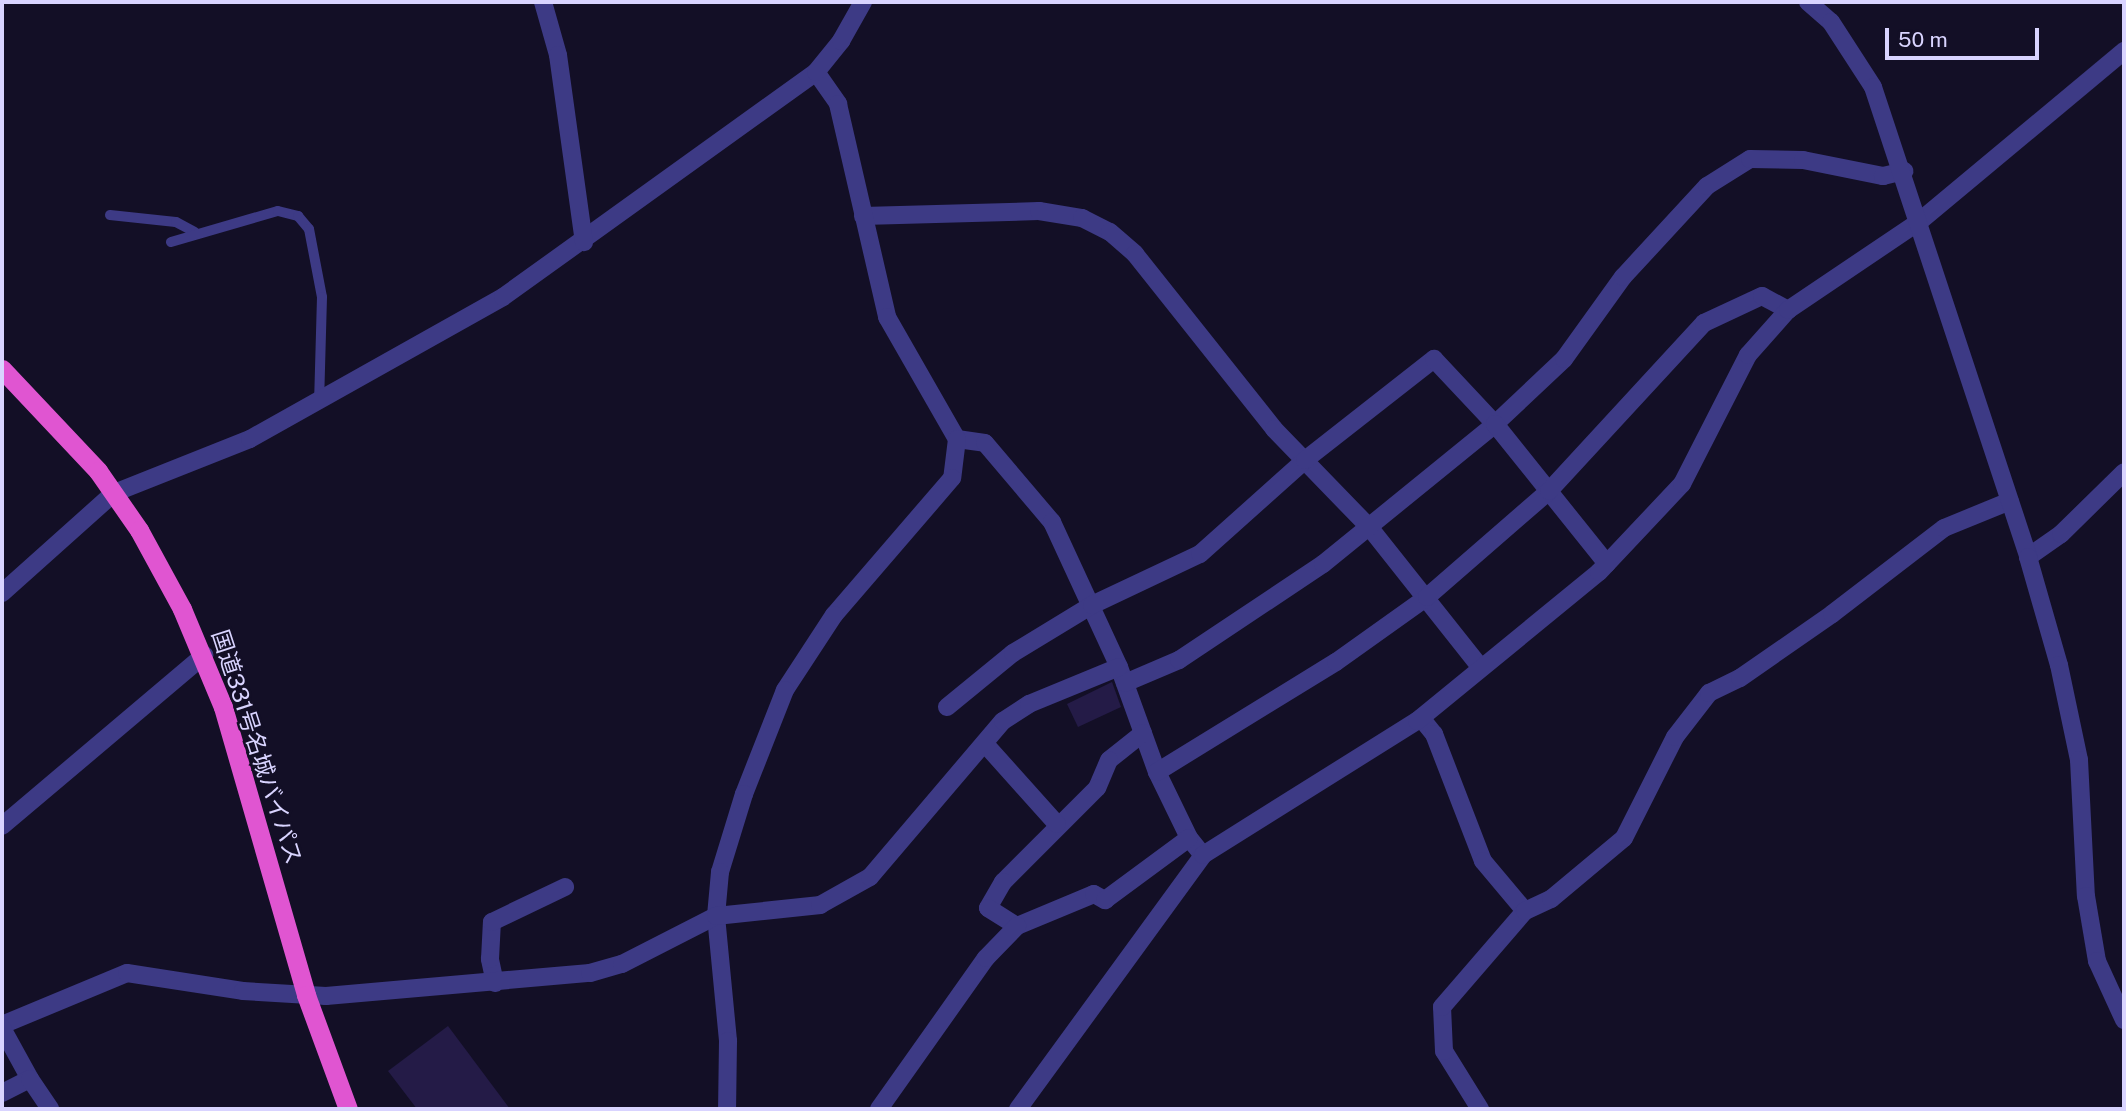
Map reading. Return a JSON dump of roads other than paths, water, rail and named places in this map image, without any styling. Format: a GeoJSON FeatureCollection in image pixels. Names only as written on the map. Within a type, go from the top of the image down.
{"type":"FeatureCollection","features":[{"type":"Feature","properties":{"kind":"highway","name":"国道331号名城バイパス"},"geometry":{"type":"LineString","coordinates":[[2,369],[62,429],[114,493],[176,597],[204,655],[241,762],[306,995],[348,1109]]}},
{"type":"Feature","properties":{"kind":"street"},"geometry":{"type":"LineString","coordinates":[[543,2],[558,55],[584,242]]}},
{"type":"Feature","properties":{"kind":"street"},"geometry":{"type":"LineString","coordinates":[[2,593],[114,493],[250,439],[319,404],[503,297],[584,242],[816,72],[841,41],[863,2]]}},
{"type":"Feature","properties":{"kind":"street"},"geometry":{"type":"LineString","coordinates":[[1808,2],[1831,22],[1873,87],[1904,172],[2028,557],[2059,665],[2080,760],[2086,896],[2097,961],[2124,1020]]}},
{"type":"Feature","properties":{"kind":"street"},"geometry":{"type":"LineString","coordinates":[[1018,1109],[1203,855],[1421,718],[1606,564],[1682,484],[1748,355],[1788,310],[1920,221],[2124,51]]}},
{"type":"Feature","properties":{"kind":"street"},"geometry":{"type":"LineString","coordinates":[[727,1109],[727,1041],[716,916],[720,872],[744,794],[785,690],[834,615],[952,478],[957,439],[887,317],[838,104],[816,72]]}},
{"type":"Feature","properties":{"kind":"street"},"geometry":{"type":"LineString","coordinates":[[50,1109],[30,1079],[2,1027],[127,973],[243,991],[306,995],[495,984],[590,974],[622,964],[716,916],[820,905],[844,895],[870,877],[986,745],[1003,721],[1029,704],[1179,660],[1370,528],[1495,424],[1564,359],[1623,277],[1707,186],[1750,159],[1802,160],[1883,176],[1904,172]]}},
{"type":"Feature","properties":{"kind":"street"},"geometry":{"type":"LineString","coordinates":[[863,216],[1039,211],[1082,218],[1110,232],[1135,254],[1274,429],[1370,528],[1480,667]]}},
{"type":"Feature","properties":{"kind":"street"},"geometry":{"type":"LineString","coordinates":[[1157,772],[1336,662],[1427,597],[1549,491],[1704,323],[1762,296],[1788,310]]}},
{"type":"Feature","properties":{"kind":"street"},"geometry":{"type":"LineString","coordinates":[[947,707],[1013,653],[1092,605],[1200,554],[1305,460],[1434,359],[1495,424],[1606,564]]}},
{"type":"Feature","properties":{"kind":"street"},"geometry":{"type":"LineString","coordinates":[[957,439],[985,443],[1052,522],[1122,675],[1157,772],[1189,838],[1203,855]]}},
{"type":"Feature","properties":{"kind":"street"},"geometry":{"type":"LineString","coordinates":[[2028,557],[2060,534],[2124,472]]}},
{"type":"Feature","properties":{"kind":"street"},"geometry":{"type":"LineString","coordinates":[[1480,1109],[1444,1051],[1442,1007],[1525,911],[1552,899],[1624,838],[1675,737],[1709,692],[1740,678],[1832,614],[1944,528],[2010,501]]}},
{"type":"Feature","properties":{"kind":"street"},"geometry":{"type":"LineString","coordinates":[[2,826],[204,655]]}},
{"type":"Feature","properties":{"kind":"street"},"geometry":{"type":"LineString","coordinates":[[1421,718],[1434,734],[1483,861],[1525,911]]}},
{"type":"Feature","properties":{"kind":"street"},"geometry":{"type":"LineString","coordinates":[[1017,926],[990,913],[992,897],[1057,824],[1097,788],[1109,760],[1143,733]]}},
{"type":"Feature","properties":{"kind":"street"},"geometry":{"type":"LineString","coordinates":[[986,745],[1057,824]]}},
{"type":"Feature","properties":{"kind":"street"},"geometry":{"type":"LineString","coordinates":[[879,1109],[986,958],[1017,926],[1094,894],[1105,900],[1189,838]]}},
{"type":"Feature","properties":{"kind":"street"},"geometry":{"type":"LineString","coordinates":[[495,984],[490,959],[492,922],[565,887]]}},
{"type":"Feature","properties":{"kind":"street"},"geometry":{"type":"LineString","coordinates":[[2,1093],[30,1079]]}},
{"type":"Feature","properties":{"kind":"lane"},"geometry":{"type":"LineString","coordinates":[[171,242],[195,232],[278,211],[298,216],[309,229],[321,297],[319,404]]}},
{"type":"Feature","properties":{"kind":"lane"},"geometry":{"type":"LineString","coordinates":[[110,215],[176,222],[195,232]]}}]}
